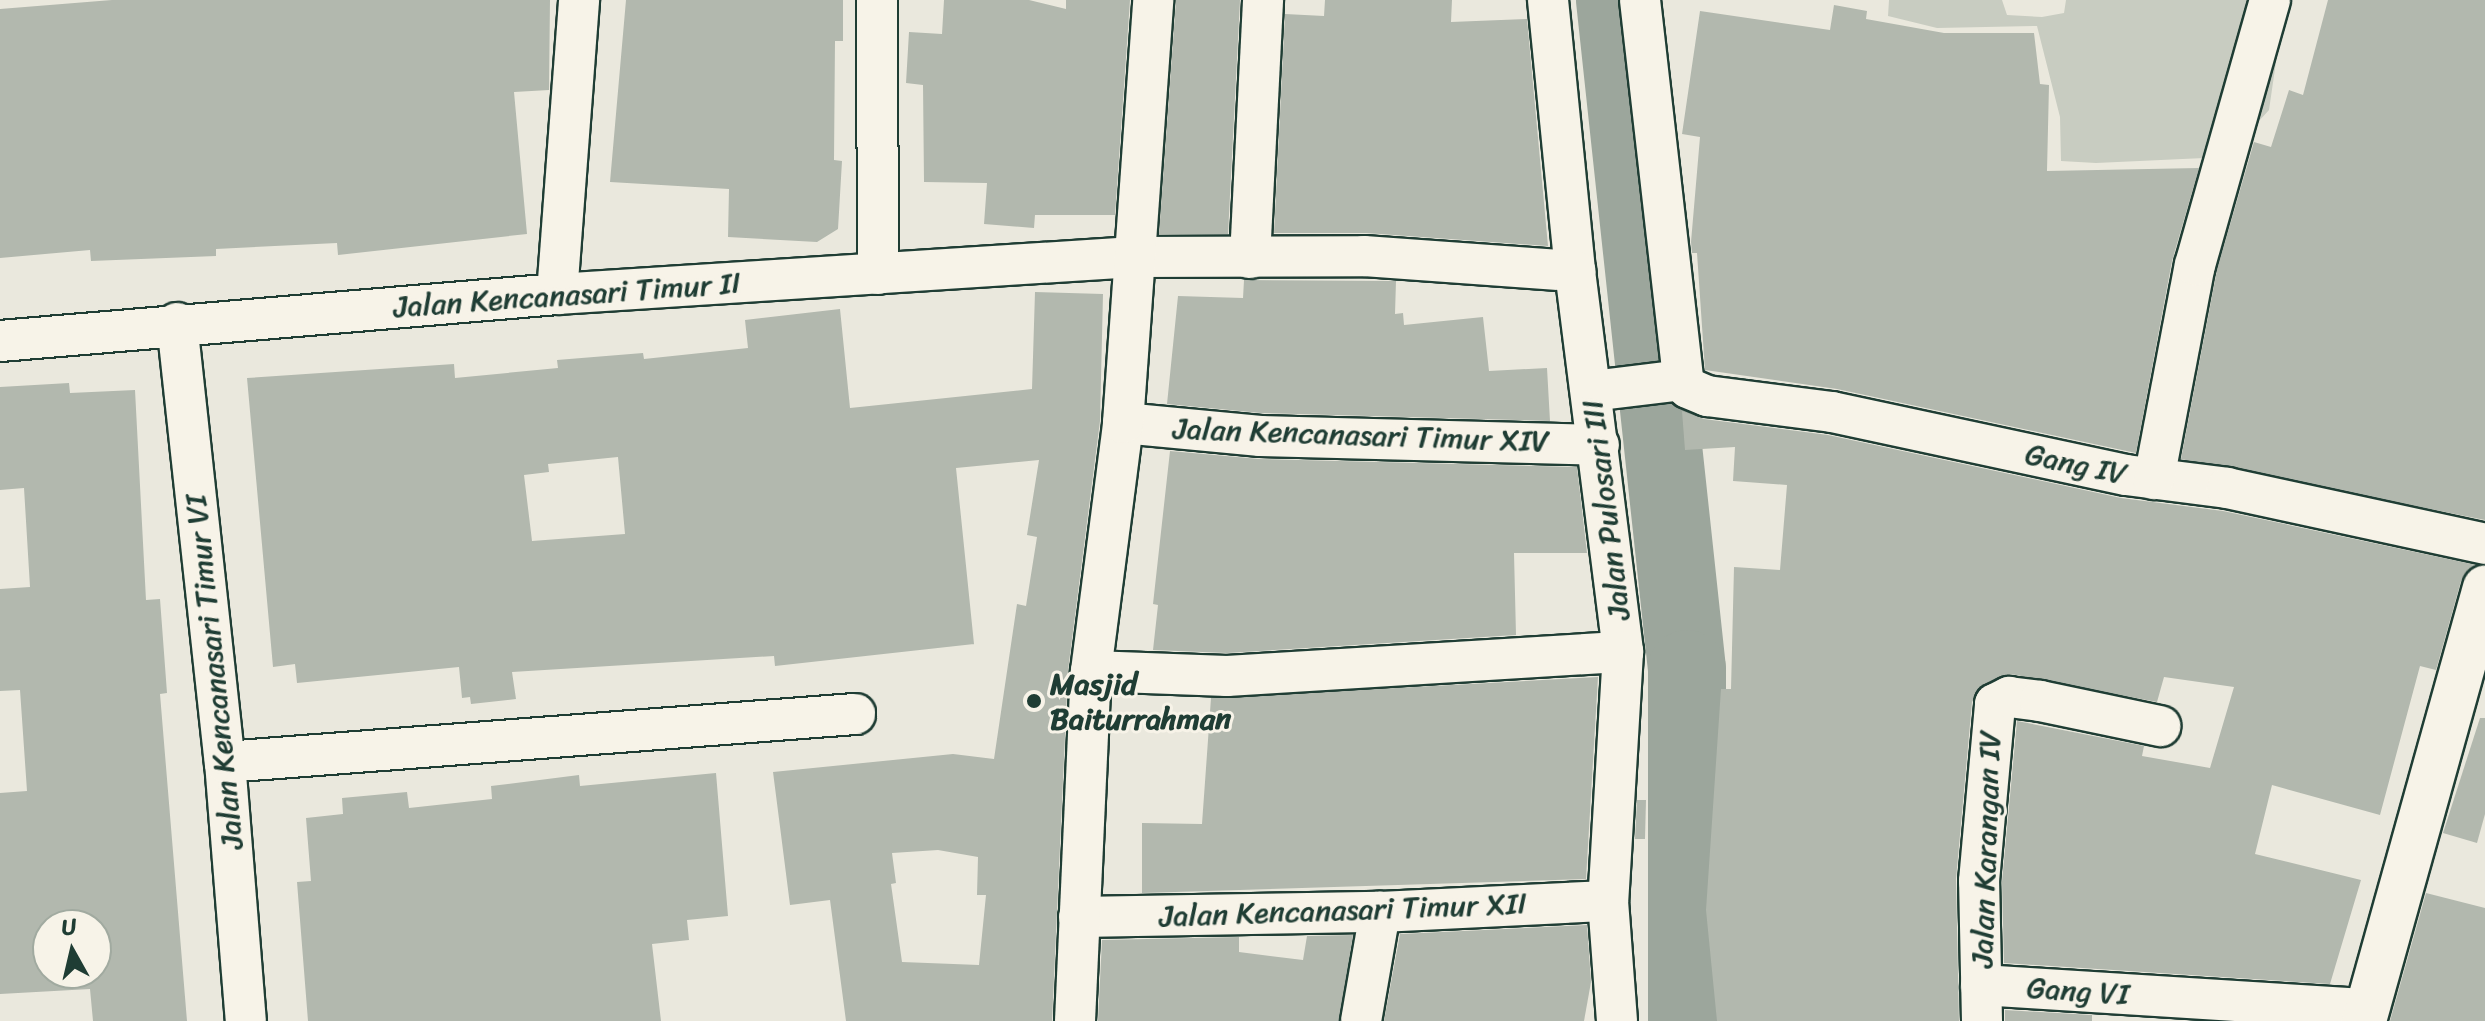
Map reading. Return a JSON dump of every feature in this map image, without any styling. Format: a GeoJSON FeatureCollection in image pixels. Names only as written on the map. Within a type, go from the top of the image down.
{"type":"FeatureCollection","features":[{"type":"Feature","properties":{"kind":"street"},"geometry":{"type":"LineString","coordinates":[[557,294],[579,0]]}},
{"type":"Feature","properties":{"kind":"street"},"geometry":{"type":"LineString","coordinates":[[877,0],[878,274]]}},
{"type":"Feature","properties":{"kind":"street"},"geometry":{"type":"LineString","coordinates":[[1075,1021],[1091,671],[1123,423],[1153,0]]}},
{"type":"Feature","properties":{"kind":"street"},"geometry":{"type":"LineString","coordinates":[[1250,258],[1263,0]]}},
{"type":"Feature","properties":{"kind":"street","name":"Jalan Pulosari III"},"geometry":{"type":"LineString","coordinates":[[1548,0],[1575,271],[1602,390],[1599,445],[1623,652],[1608,901],[1617,1021]]}},
{"type":"Feature","properties":{"kind":"street"},"geometry":{"type":"LineString","coordinates":[[1602,390],[1679,376],[1640,0]]}},
{"type":"Feature","properties":{"kind":"street"},"geometry":{"type":"LineString","coordinates":[[2154,479],[2195,265],[2220,165],[2270,0]]}},
{"type":"Feature","properties":{"kind":"street","name":"Jalan Kencanasari Timur II"},"geometry":{"type":"LineString","coordinates":[[0,341],[177,323],[557,294],[1134,257],[1364,256],[1575,271]]}},
{"type":"Feature","properties":{"kind":"street","name":"Jalan Kencanasari Timur VI"},"geometry":{"type":"LineString","coordinates":[[177,323],[225,762],[246,1021]]}},
{"type":"Feature","properties":{"kind":"street","name":"Gang IV"},"geometry":{"type":"LineString","coordinates":[[1679,376],[1699,394],[1832,412],[2154,479],[2227,488],[2485,544]]}},
{"type":"Feature","properties":{"kind":"street","name":"Jalan Kencanasari Timur XIV"},"geometry":{"type":"LineString","coordinates":[[1123,423],[1260,436],[1599,445]]}},
{"type":"Feature","properties":{"kind":"street"},"geometry":{"type":"LineString","coordinates":[[2366,1015],[2485,588]]}},
{"type":"Feature","properties":{"kind":"street"},"geometry":{"type":"LineString","coordinates":[[1091,671],[1227,676],[1623,652]]}},
{"type":"Feature","properties":{"kind":"street","name":"Jalan Karangan IV"},"geometry":{"type":"LineString","coordinates":[[1981,1003],[1982,810],[1995,704],[2009,697],[2040,701],[2160,726]]}},
{"type":"Feature","properties":{"kind":"street"},"geometry":{"type":"LineString","coordinates":[[225,762],[855,714]]}},
{"type":"Feature","properties":{"kind":"street","name":"Jalan Kencanasari Timur XII"},"geometry":{"type":"LineString","coordinates":[[1079,917],[1380,912],[1608,901]]}},
{"type":"Feature","properties":{"kind":"street"},"geometry":{"type":"LineString","coordinates":[[1361,1021],[1380,912]]}},
{"type":"Feature","properties":{"kind":"street","name":"Gang VI"},"geometry":{"type":"LineString","coordinates":[[1981,1003],[2366,1015]]}},
{"type":"Feature","properties":{"kind":"shaded area"},"geometry":{"type":"Polygon","coordinates":[[[1889,0],[2002,0],[2007,15],[2042,17],[2064,13],[2066,0],[2285,0],[2269,110],[2226,157],[2096,163],[2061,161],[2060,117],[2037,26],[1937,28],[1888,16],[1889,0]]]}},
{"type":"Feature","properties":{"kind":"building"},"geometry":{"type":"Polygon","coordinates":[[[112,0],[550,0],[549,90],[514,92],[527,234],[338,255],[337,243],[216,249],[216,256],[91,261],[90,250],[0,258],[0,9],[112,0]]]}},
{"type":"Feature","properties":{"kind":"building"},"geometry":{"type":"Polygon","coordinates":[[[626,0],[843,0],[843,41],[835,41],[834,160],[842,161],[838,229],[817,242],[728,237],[729,189],[610,182],[626,0]]]}},
{"type":"Feature","properties":{"kind":"building"},"geometry":{"type":"Polygon","coordinates":[[[944,0],[1029,0],[1066,9],[1066,0],[1130,0],[1115,215],[1035,215],[1034,228],[984,224],[987,183],[924,182],[923,85],[906,83],[909,32],[942,34],[944,0]]]}},
{"type":"Feature","properties":{"kind":"building"},"geometry":{"type":"Polygon","coordinates":[[[1176,0],[1240,0],[1228,234],[1159,234],[1176,0]]]}},
{"type":"Feature","properties":{"kind":"building"},"geometry":{"type":"Polygon","coordinates":[[[1325,0],[1452,0],[1451,22],[1527,19],[1548,246],[1366,233],[1274,233],[1285,14],[1324,16],[1325,0]]]}},
{"type":"Feature","properties":{"kind":"building"},"geometry":{"type":"Polygon","coordinates":[[[2328,0],[2485,0],[2485,520],[2181,459],[2217,270],[2254,142],[2271,147],[2289,90],[2303,95],[2328,0]]]}},
{"type":"Feature","properties":{"kind":"building"},"geometry":{"type":"Polygon","coordinates":[[[1834,5],[1867,11],[1866,19],[1944,33],[2034,33],[2040,84],[2049,85],[2047,171],[2199,168],[2172,261],[2136,453],[1837,389],[1705,370],[1697,253],[1692,253],[1691,242],[1700,137],[1682,134],[1700,11],[1830,30],[1834,5]]]}},
{"type":"Feature","properties":{"kind":"building"},"geometry":{"type":"Polygon","coordinates":[[[1244,280],[1396,281],[1395,314],[1403,313],[1404,325],[1483,317],[1489,371],[1547,368],[1550,421],[1261,413],[1167,404],[1178,296],[1243,298],[1244,280]]]}},
{"type":"Feature","properties":{"kind":"building"},"geometry":{"type":"Polygon","coordinates":[[[1035,292],[1103,294],[1100,421],[1068,670],[1052,1021],[846,1021],[830,900],[790,905],[773,772],[953,754],[994,759],[1017,604],[1026,606],[1037,537],[1027,535],[1039,460],[956,468],[974,644],[775,666],[774,656],[512,672],[516,699],[471,704],[470,697],[462,698],[459,667],[297,683],[295,664],[273,667],[247,378],[454,364],[455,378],[558,368],[557,360],[643,353],[644,359],[748,348],[745,320],[840,309],[850,408],[1032,389],[1035,292]],[[618,457],[548,464],[549,472],[524,475],[532,541],[625,534],[618,457]],[[938,850],[892,853],[896,883],[891,884],[902,962],[979,965],[986,895],[977,895],[978,857],[938,850]]]}},
{"type":"Feature","properties":{"kind":"building"},"geometry":{"type":"Polygon","coordinates":[[[69,383],[70,393],[135,390],[146,600],[160,599],[167,693],[160,694],[187,1021],[93,1021],[90,989],[0,994],[0,793],[27,791],[20,690],[0,691],[0,589],[30,587],[24,488],[0,490],[0,387],[69,383]]]}},
{"type":"Feature","properties":{"kind":"building"},"geometry":{"type":"Polygon","coordinates":[[[1682,411],[1704,419],[1828,435],[2121,498],[2223,511],[2476,565],[2461,581],[2436,670],[2420,666],[2380,815],[2272,785],[2255,854],[2361,880],[2330,984],[2004,963],[2002,882],[2017,721],[2144,746],[2142,756],[2210,768],[2234,687],[2164,677],[2157,702],[2011,674],[1984,684],[1972,702],[1956,879],[1959,1021],[1717,1021],[1706,910],[1721,689],[1731,689],[1734,567],[1780,570],[1787,485],[1733,481],[1735,447],[1685,450],[1682,411]]]}},
{"type":"Feature","properties":{"kind":"building"},"geometry":{"type":"Polygon","coordinates":[[[1170,451],[1259,459],[1577,467],[1587,553],[1514,553],[1516,635],[1227,653],[1153,650],[1158,605],[1153,604],[1170,451]]]}},
{"type":"Feature","properties":{"kind":"building"},"geometry":{"type":"Polygon","coordinates":[[[1598,677],[1586,879],[1142,893],[1142,823],[1202,824],[1211,698],[1598,677]]]}},
{"type":"Feature","properties":{"kind":"building"},"geometry":{"type":"Polygon","coordinates":[[[2480,718],[2485,718],[2485,814],[2477,843],[2443,833],[2480,718]]]}},
{"type":"Feature","properties":{"kind":"building"},"geometry":{"type":"Polygon","coordinates":[[[716,773],[728,916],[687,920],[689,940],[652,944],[661,1021],[308,1021],[297,882],[311,881],[306,818],[343,814],[342,798],[407,792],[409,808],[492,799],[491,786],[579,775],[580,786],[716,773]]]}},
{"type":"Feature","properties":{"kind":"building"},"geometry":{"type":"Polygon","coordinates":[[[1637,800],[1646,800],[1645,839],[1635,839],[1637,800]]]}},
{"type":"Feature","properties":{"kind":"building"},"geometry":{"type":"Polygon","coordinates":[[[2426,893],[2485,908],[2485,1021],[2390,1021],[2426,893]]]}},
{"type":"Feature","properties":{"kind":"building"},"geometry":{"type":"Polygon","coordinates":[[[1587,925],[1591,982],[1584,1021],[1384,1021],[1400,934],[1587,925]]]}},
{"type":"Feature","properties":{"kind":"building"},"geometry":{"type":"Polygon","coordinates":[[[1353,935],[1339,1021],[1098,1021],[1102,940],[1239,937],[1239,952],[1303,960],[1307,936],[1353,935]]]}},
{"type":"Feature","properties":{"kind":"building"},"geometry":{"type":"Polygon","coordinates":[[[2005,1010],[2092,1015],[2092,1021],[2005,1021],[2005,1010]]]}},
{"type":"Feature","properties":{"kind":"waterway"},"geometry":{"type":"LineString","coordinates":[[1615,0],[1687,669],[1687,1021]]}},
{"type":"Feature","properties":{"kind":"place","name":"Masjid Baiturrahman"},"geometry":{"type":"Point","coordinates":[1034,701]}}]}
